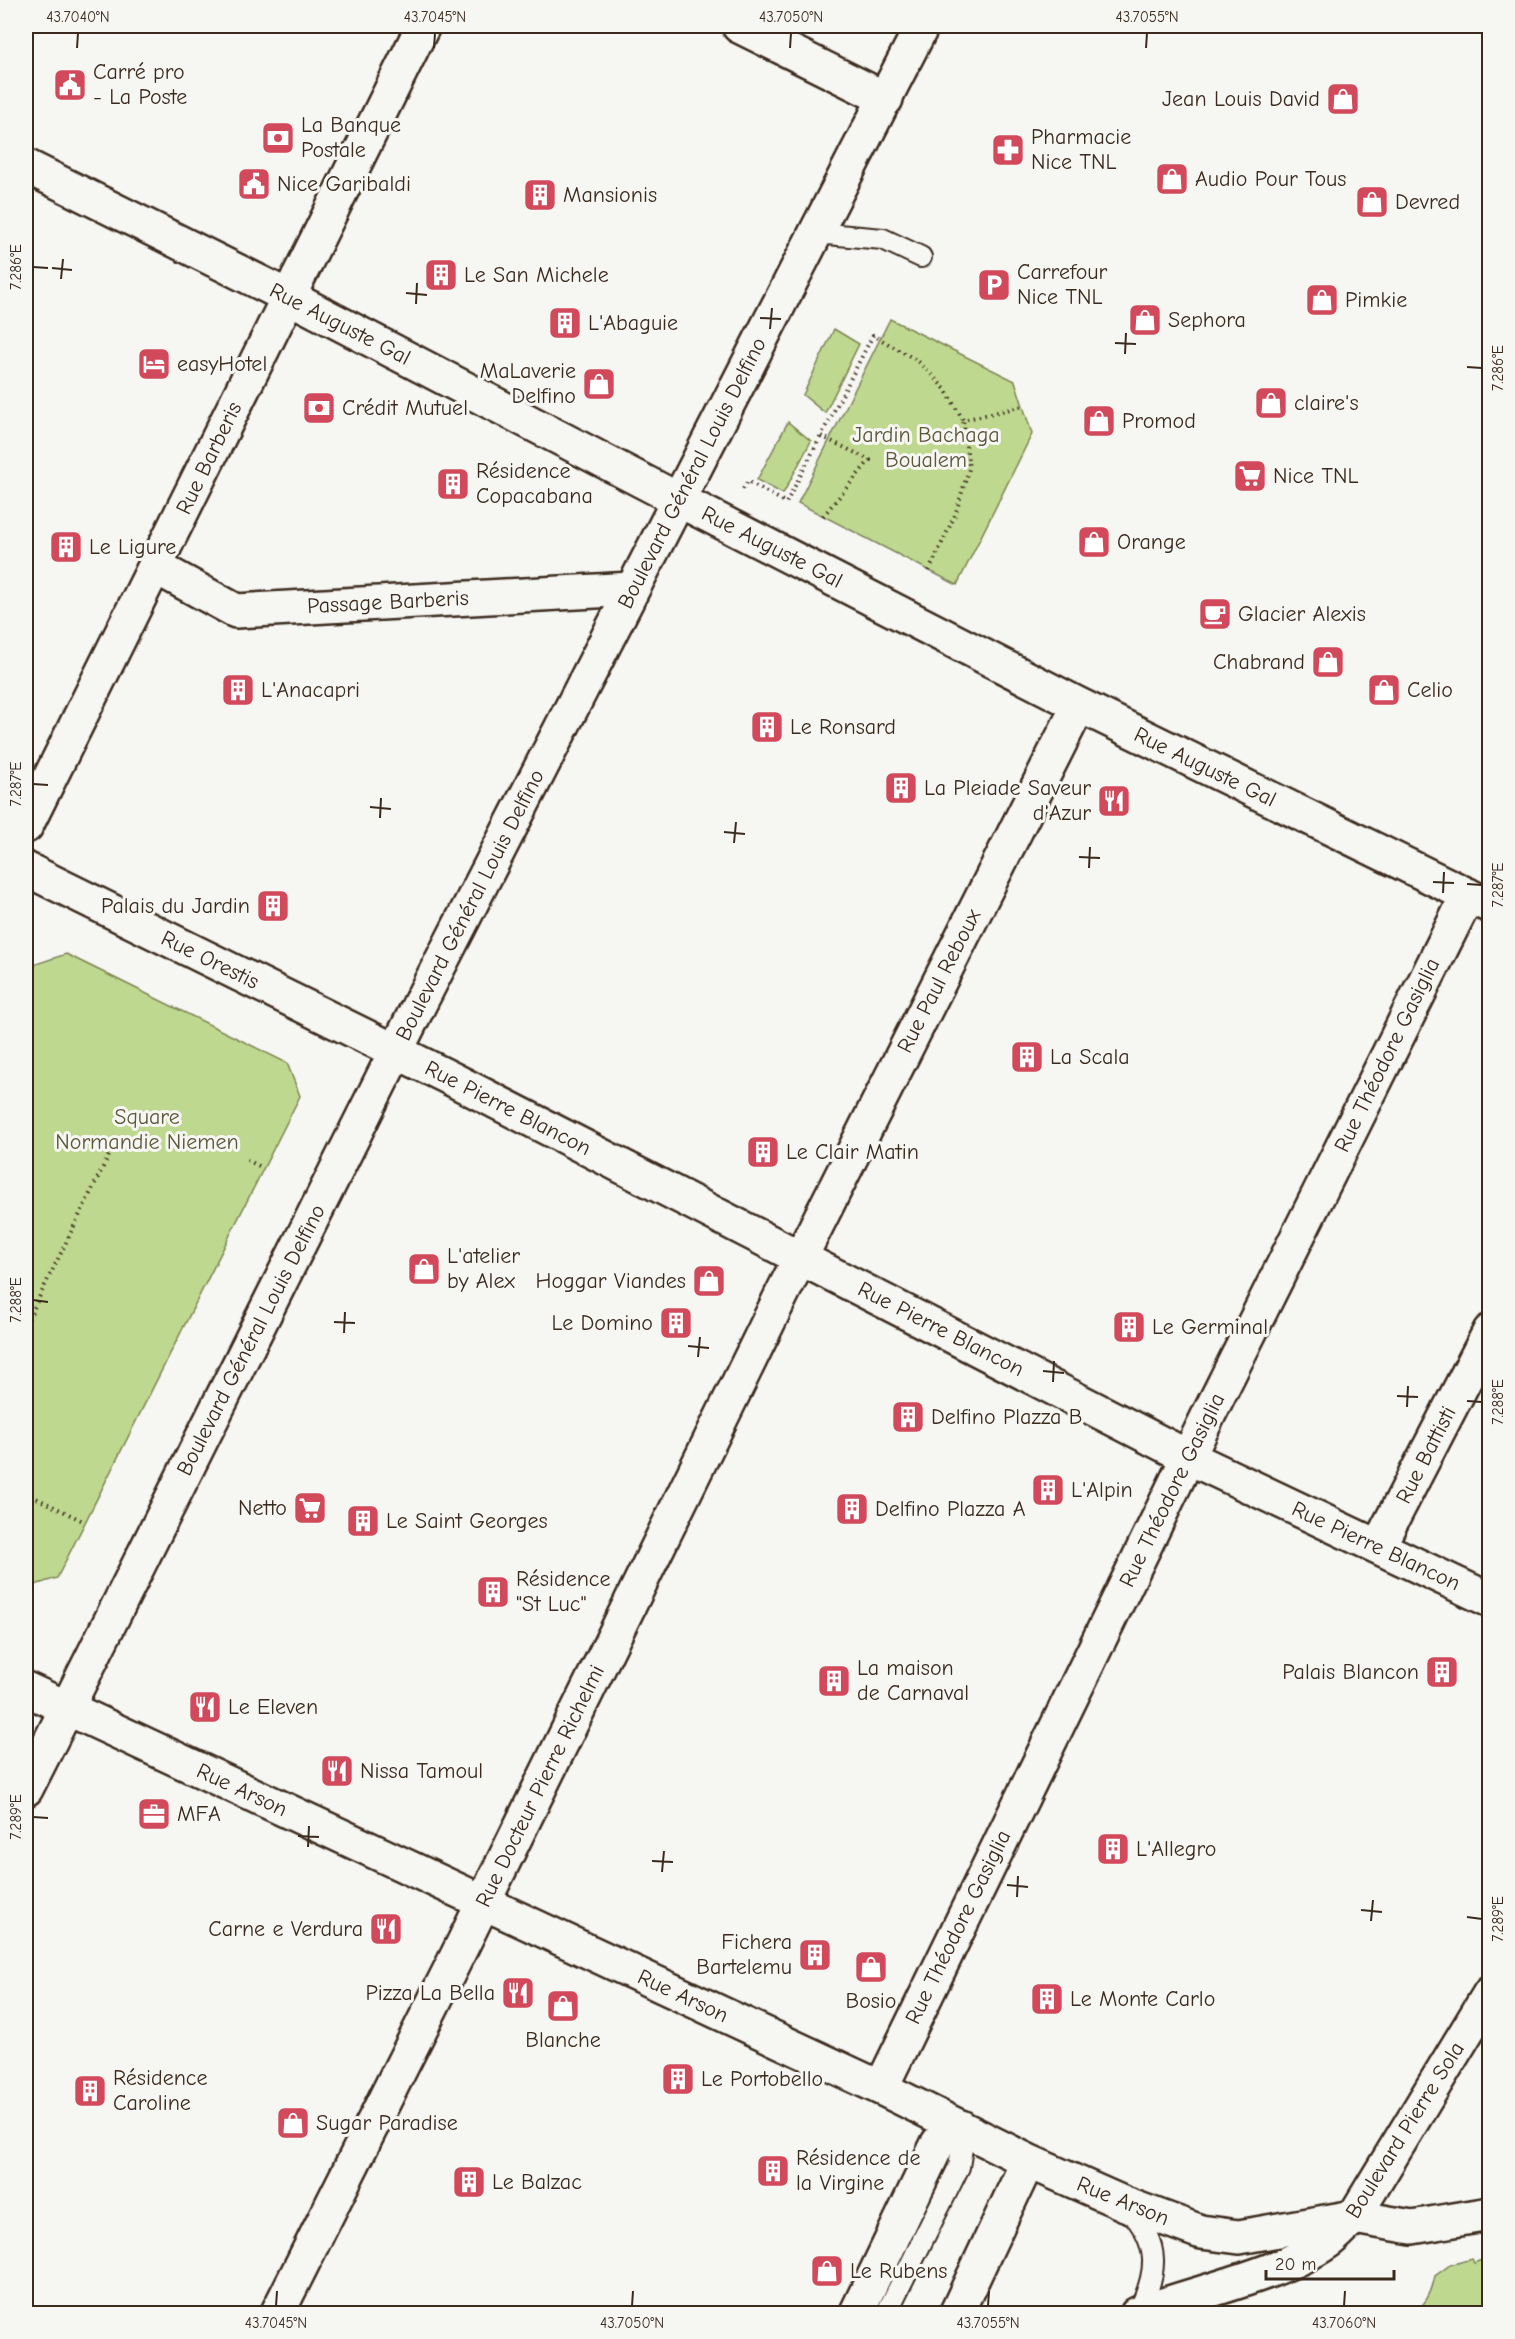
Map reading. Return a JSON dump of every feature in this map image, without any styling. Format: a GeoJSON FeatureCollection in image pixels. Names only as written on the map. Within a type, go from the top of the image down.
{"type":"FeatureCollection","features":[{"type":"Feature","properties":{"kind":"street","name":"Rue Barberis"},"geometry":{"type":"LineString","coordinates":[[26,826],[423,26]]}},
{"type":"Feature","properties":{"kind":"street"},"geometry":{"type":"LineString","coordinates":[[739,26],[886,99]]}},
{"type":"Feature","properties":{"kind":"street","name":"Boulevard Général Louis Delfino"},"geometry":{"type":"LineString","coordinates":[[26,1789],[396,1051],[677,499],[922,26]]}},
{"type":"Feature","properties":{"kind":"street","name":"Rue Auguste Gal"},"geometry":{"type":"LineString","coordinates":[[26,166],[289,297],[1078,705],[1479,901]]}},
{"type":"Feature","properties":{"kind":"street","name":"Passage Barberis"},"geometry":{"type":"LineString","coordinates":[[156,567],[236,611],[632,589]]}},
{"type":"Feature","properties":{"kind":"street","name":"Rue Paul Reboux"},"geometry":{"type":"LineString","coordinates":[[801,1257],[1078,705]]}},
{"type":"Feature","properties":{"kind":"street","name":"Rue Orestis"},"geometry":{"type":"LineString","coordinates":[[26,869],[396,1051]]}},
{"type":"Feature","properties":{"kind":"street","name":"Rue Théodore Gasiglia"},"geometry":{"type":"LineString","coordinates":[[881,2088],[1188,1457],[1479,901]]}},
{"type":"Feature","properties":{"kind":"street","name":"Rue Pierre Blancon"},"geometry":{"type":"LineString","coordinates":[[396,1051],[1188,1457],[1490,1600]]}},
{"type":"Feature","properties":{"kind":"street","name":"Rue Docteur Pierre Richelmi"},"geometry":{"type":"LineString","coordinates":[[277,2313],[483,1904],[801,1257]]}},
{"type":"Feature","properties":{"kind":"street","name":"Rue Battisti"},"geometry":{"type":"LineString","coordinates":[[1378,1547],[1490,1331]]}},
{"type":"Feature","properties":{"kind":"street","name":"Rue Arson"},"geometry":{"type":"LineString","coordinates":[[26,1689],[881,2088],[1028,2161],[1125,2204],[1201,2232],[1239,2237],[1354,2217],[1412,2227],[1490,2214]]}},
{"type":"Feature","properties":{"kind":"street","name":"Boulevard Pierre Sola"},"geometry":{"type":"LineString","coordinates":[[1137,2313],[1301,2256],[1328,2242],[1354,2217],[1490,1993]]}},
{"type":"Feature","properties":{"kind":"street"},"geometry":{"type":"LineString","coordinates":[[856,2313],[938,2142],[949,2132],[961,2127]]}},
{"type":"Feature","properties":{"kind":"street"},"geometry":{"type":"LineString","coordinates":[[956,2313],[1028,2161]]}},
{"type":"Feature","properties":{"kind":"lane"},"geometry":{"type":"LineString","coordinates":[[816,233],[883,239],[921,257]]}},
{"type":"Feature","properties":{"kind":"lane"},"geometry":{"type":"LineString","coordinates":[[886,2313],[958,2167],[962,2148],[961,2127]]}},
{"type":"Feature","properties":{"kind":"lane"},"geometry":{"type":"LineString","coordinates":[[1125,2204],[1142,2223],[1151,2242],[1154,2265],[1150,2288],[1137,2313]]}},
{"type":"Feature","properties":{"kind":"path"},"geometry":{"type":"LineString","coordinates":[[740,495],[748,481],[786,503],[873,335],[918,361],[945,389],[963,420],[969,469],[955,515],[929,571]]}},
{"type":"Feature","properties":{"kind":"path"},"geometry":{"type":"LineString","coordinates":[[963,420],[1023,406]]}},
{"type":"Feature","properties":{"kind":"path"},"geometry":{"type":"LineString","coordinates":[[821,436],[870,460],[823,516]]}},
{"type":"Feature","properties":{"kind":"path"},"geometry":{"type":"LineString","coordinates":[[26,1323],[111,1151]]}},
{"type":"Feature","properties":{"kind":"path"},"geometry":{"type":"LineString","coordinates":[[247,1160],[263,1168]]}},
{"type":"Feature","properties":{"kind":"path"},"geometry":{"type":"LineString","coordinates":[[26,1493],[86,1522]]}},
{"type":"Feature","properties":{"kind":"green space","name":"Jardin Bachaga Boualem"},"geometry":{"type":"Polygon","coordinates":[[[890,319],[1015,381],[1032,434],[957,585],[798,503],[890,319]]]}},
{"type":"Feature","properties":{"kind":"green space"},"geometry":{"type":"Polygon","coordinates":[[[834,329],[859,344],[825,413],[803,395],[834,329]]]}},
{"type":"Feature","properties":{"kind":"green space"},"geometry":{"type":"Polygon","coordinates":[[[788,422],[811,441],[783,494],[757,480],[788,422]]]}},
{"type":"Feature","properties":{"kind":"green space","name":"Square Normandie Niemen"},"geometry":{"type":"Polygon","coordinates":[[[66,954],[287,1063],[300,1096],[57,1578],[26,1588],[26,985],[36,964],[66,954]]]}},
{"type":"Feature","properties":{"kind":"green space"},"geometry":{"type":"Polygon","coordinates":[[[1489,2257],[1489,2313],[1411,2313],[1421,2307],[1428,2298],[1435,2276],[1450,2265],[1471,2259],[1474,2263],[1489,2257]]]}},
{"type":"Feature","properties":{"kind":"place","name":"Carré pro - La Poste"},"geometry":{"type":"Point","coordinates":[70,85]}},
{"type":"Feature","properties":{"kind":"place","name":"Jean Louis David"},"geometry":{"type":"Point","coordinates":[1343,99]}},
{"type":"Feature","properties":{"kind":"place","name":"La Banque Postale"},"geometry":{"type":"Point","coordinates":[278,138]}},
{"type":"Feature","properties":{"kind":"place","name":"Pharmacie Nice TNL"},"geometry":{"type":"Point","coordinates":[1008,150]}},
{"type":"Feature","properties":{"kind":"place","name":"Audio Pour Tous"},"geometry":{"type":"Point","coordinates":[1172,179]}},
{"type":"Feature","properties":{"kind":"place","name":"Nice Garibaldi"},"geometry":{"type":"Point","coordinates":[254,184]}},
{"type":"Feature","properties":{"kind":"place","name":"Mansionis"},"geometry":{"type":"Point","coordinates":[540,195]}},
{"type":"Feature","properties":{"kind":"place","name":"Devred"},"geometry":{"type":"Point","coordinates":[1372,202]}},
{"type":"Feature","properties":{"kind":"place","name":"Le San Michele"},"geometry":{"type":"Point","coordinates":[441,275]}},
{"type":"Feature","properties":{"kind":"place","name":"Carrefour Nice TNL"},"geometry":{"type":"Point","coordinates":[994,285]}},
{"type":"Feature","properties":{"kind":"place","name":"Pimkie"},"geometry":{"type":"Point","coordinates":[1322,300]}},
{"type":"Feature","properties":{"kind":"place","name":"Sephora"},"geometry":{"type":"Point","coordinates":[1145,320]}},
{"type":"Feature","properties":{"kind":"place","name":"L'Abaguie"},"geometry":{"type":"Point","coordinates":[565,323]}},
{"type":"Feature","properties":{"kind":"place","name":"easyHotel"},"geometry":{"type":"Point","coordinates":[154,364]}},
{"type":"Feature","properties":{"kind":"place","name":"MaLaverie Delfino"},"geometry":{"type":"Point","coordinates":[599,384]}},
{"type":"Feature","properties":{"kind":"place","name":"claire's"},"geometry":{"type":"Point","coordinates":[1271,403]}},
{"type":"Feature","properties":{"kind":"place","name":"Crédit Mutuel"},"geometry":{"type":"Point","coordinates":[319,408]}},
{"type":"Feature","properties":{"kind":"place","name":"Promod"},"geometry":{"type":"Point","coordinates":[1099,421]}},
{"type":"Feature","properties":{"kind":"place","name":"Nice TNL"},"geometry":{"type":"Point","coordinates":[1250,476]}},
{"type":"Feature","properties":{"kind":"place","name":"Résidence Copacabana"},"geometry":{"type":"Point","coordinates":[453,484]}},
{"type":"Feature","properties":{"kind":"place","name":"Orange"},"geometry":{"type":"Point","coordinates":[1094,542]}},
{"type":"Feature","properties":{"kind":"place","name":"Le Ligure"},"geometry":{"type":"Point","coordinates":[66,547]}},
{"type":"Feature","properties":{"kind":"place","name":"Glacier Alexis"},"geometry":{"type":"Point","coordinates":[1215,614]}},
{"type":"Feature","properties":{"kind":"place","name":"Chabrand"},"geometry":{"type":"Point","coordinates":[1328,662]}},
{"type":"Feature","properties":{"kind":"place","name":"L'Anacapri"},"geometry":{"type":"Point","coordinates":[238,690]}},
{"type":"Feature","properties":{"kind":"place","name":"Celio"},"geometry":{"type":"Point","coordinates":[1384,690]}},
{"type":"Feature","properties":{"kind":"place","name":"Le Ronsard"},"geometry":{"type":"Point","coordinates":[767,727]}},
{"type":"Feature","properties":{"kind":"place","name":"La Pleiade"},"geometry":{"type":"Point","coordinates":[901,788]}},
{"type":"Feature","properties":{"kind":"place","name":"Saveur d'Azur"},"geometry":{"type":"Point","coordinates":[1114,801]}},
{"type":"Feature","properties":{"kind":"place","name":"Palais du Jardin"},"geometry":{"type":"Point","coordinates":[273,906]}},
{"type":"Feature","properties":{"kind":"place","name":"La Scala"},"geometry":{"type":"Point","coordinates":[1027,1057]}},
{"type":"Feature","properties":{"kind":"place","name":"Le Clair Matin"},"geometry":{"type":"Point","coordinates":[763,1152]}},
{"type":"Feature","properties":{"kind":"place","name":"L'atelier by Alex"},"geometry":{"type":"Point","coordinates":[424,1269]}},
{"type":"Feature","properties":{"kind":"place","name":"Hoggar Viandes"},"geometry":{"type":"Point","coordinates":[709,1281]}},
{"type":"Feature","properties":{"kind":"place","name":"Le Domino"},"geometry":{"type":"Point","coordinates":[676,1323]}},
{"type":"Feature","properties":{"kind":"place","name":"Le Germinal"},"geometry":{"type":"Point","coordinates":[1129,1327]}},
{"type":"Feature","properties":{"kind":"place","name":"Delfino Plazza B"},"geometry":{"type":"Point","coordinates":[908,1417]}},
{"type":"Feature","properties":{"kind":"place","name":"L'Alpin"},"geometry":{"type":"Point","coordinates":[1048,1490]}},
{"type":"Feature","properties":{"kind":"place","name":"Netto"},"geometry":{"type":"Point","coordinates":[310,1508]}},
{"type":"Feature","properties":{"kind":"place","name":"Delfino Plazza A"},"geometry":{"type":"Point","coordinates":[852,1509]}},
{"type":"Feature","properties":{"kind":"place","name":"Le Saint Georges"},"geometry":{"type":"Point","coordinates":[363,1521]}},
{"type":"Feature","properties":{"kind":"place","name":"Résidence \"St Luc\""},"geometry":{"type":"Point","coordinates":[493,1592]}},
{"type":"Feature","properties":{"kind":"place","name":"Palais Blancon"},"geometry":{"type":"Point","coordinates":[1442,1672]}},
{"type":"Feature","properties":{"kind":"place","name":"La maison de Carnaval"},"geometry":{"type":"Point","coordinates":[834,1681]}},
{"type":"Feature","properties":{"kind":"place","name":"Le Eleven"},"geometry":{"type":"Point","coordinates":[205,1707]}},
{"type":"Feature","properties":{"kind":"place","name":"Nissa Tamoul"},"geometry":{"type":"Point","coordinates":[337,1771]}},
{"type":"Feature","properties":{"kind":"place","name":"MFA"},"geometry":{"type":"Point","coordinates":[154,1814]}},
{"type":"Feature","properties":{"kind":"place","name":"L'Allegro"},"geometry":{"type":"Point","coordinates":[1113,1849]}},
{"type":"Feature","properties":{"kind":"place","name":"Carne e Verdura"},"geometry":{"type":"Point","coordinates":[386,1929]}},
{"type":"Feature","properties":{"kind":"place","name":"Fichera Bartelemu"},"geometry":{"type":"Point","coordinates":[815,1955]}},
{"type":"Feature","properties":{"kind":"place","name":"Bosio"},"geometry":{"type":"Point","coordinates":[871,1967]}},
{"type":"Feature","properties":{"kind":"place","name":"Pizza La Bella"},"geometry":{"type":"Point","coordinates":[518,1993]}},
{"type":"Feature","properties":{"kind":"place","name":"Le Monte Carlo"},"geometry":{"type":"Point","coordinates":[1047,1999]}},
{"type":"Feature","properties":{"kind":"place","name":"Blanche"},"geometry":{"type":"Point","coordinates":[563,2006]}},
{"type":"Feature","properties":{"kind":"place","name":"Le Portobello"},"geometry":{"type":"Point","coordinates":[678,2079]}},
{"type":"Feature","properties":{"kind":"place","name":"Résidence Caroline"},"geometry":{"type":"Point","coordinates":[90,2091]}},
{"type":"Feature","properties":{"kind":"place","name":"Sugar Paradise"},"geometry":{"type":"Point","coordinates":[293,2123]}},
{"type":"Feature","properties":{"kind":"place","name":"Résidence de la Virgine"},"geometry":{"type":"Point","coordinates":[773,2171]}},
{"type":"Feature","properties":{"kind":"place","name":"Le Balzac"},"geometry":{"type":"Point","coordinates":[469,2182]}},
{"type":"Feature","properties":{"kind":"place","name":"Le Rubens"},"geometry":{"type":"Point","coordinates":[827,2271]}}]}
